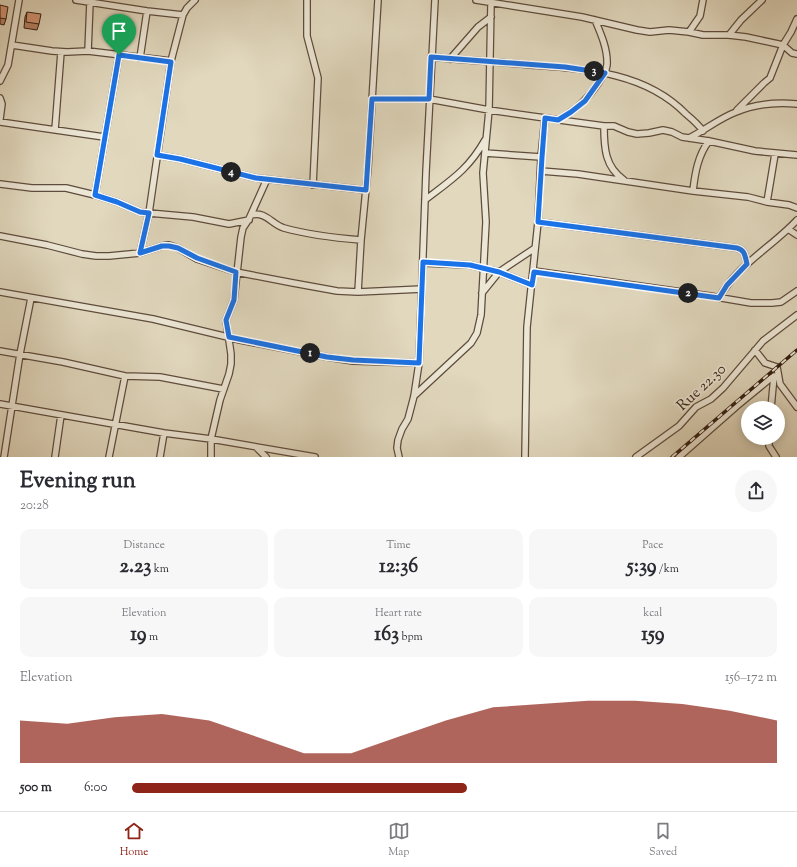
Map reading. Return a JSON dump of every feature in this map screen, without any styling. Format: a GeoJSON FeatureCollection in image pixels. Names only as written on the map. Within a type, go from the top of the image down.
{"type":"FeatureCollection","features":[{"type":"Feature","properties":{"kind":"street"},"geometry":{"type":"LineString","coordinates":[[0,81],[8,65],[19,0]]}},
{"type":"Feature","properties":{"kind":"street"},"geometry":{"type":"LineString","coordinates":[[76,0],[183,15]]}},
{"type":"Feature","properties":{"kind":"street"},"geometry":{"type":"LineString","coordinates":[[185,0],[187,8]]}},
{"type":"Feature","properties":{"kind":"street"},"geometry":{"type":"LineString","coordinates":[[140,253],[149,213],[171,62],[183,15],[187,8],[195,0]]}},
{"type":"Feature","properties":{"kind":"street"},"geometry":{"type":"LineString","coordinates":[[307,0],[307,36],[318,78],[313,185]]}},
{"type":"Feature","properties":{"kind":"street"},"geometry":{"type":"LineString","coordinates":[[358,292],[378,0]]}},
{"type":"Feature","properties":{"kind":"street"},"geometry":{"type":"LineString","coordinates":[[399,457],[397,448],[398,440],[408,419],[414,396],[419,363],[429,99],[435,0]]}},
{"type":"Feature","properties":{"kind":"street"},"geometry":{"type":"LineString","coordinates":[[476,0],[582,17],[650,32],[669,30],[703,35],[729,35],[746,37],[783,44],[792,53],[797,54]]}},
{"type":"Feature","properties":{"kind":"street"},"geometry":{"type":"LineString","coordinates":[[511,6],[515,0]]}},
{"type":"Feature","properties":{"kind":"street"},"geometry":{"type":"LineString","coordinates":[[689,32],[700,16],[703,0]]}},
{"type":"Feature","properties":{"kind":"street"},"geometry":{"type":"LineString","coordinates":[[729,35],[741,20],[762,0]]}},
{"type":"Feature","properties":{"kind":"street"},"geometry":{"type":"LineString","coordinates":[[88,51],[90,2]]}},
{"type":"Feature","properties":{"kind":"street"},"geometry":{"type":"LineString","coordinates":[[414,396],[471,343],[477,333],[481,315],[486,222],[483,184],[485,140],[489,110],[491,3]]}},
{"type":"Feature","properties":{"kind":"street"},"geometry":{"type":"LineString","coordinates":[[140,58],[147,11]]}},
{"type":"Feature","properties":{"kind":"street"},"geometry":{"type":"LineString","coordinates":[[450,59],[478,27],[491,17]]}},
{"type":"Feature","properties":{"kind":"street"},"geometry":{"type":"LineString","coordinates":[[689,138],[735,112],[770,78],[783,44],[797,19]]}},
{"type":"Feature","properties":{"kind":"street"},"geometry":{"type":"LineString","coordinates":[[558,120],[585,101],[605,73],[607,66],[604,42],[595,20]]}},
{"type":"Feature","properties":{"kind":"street"},"geometry":{"type":"LineString","coordinates":[[12,45],[61,52],[88,51],[171,62]]}},
{"type":"Feature","properties":{"kind":"street"},"geometry":{"type":"LineString","coordinates":[[55,130],[61,52]]}},
{"type":"Feature","properties":{"kind":"street"},"geometry":{"type":"LineString","coordinates":[[95,195],[119,55]]}},
{"type":"Feature","properties":{"kind":"street"},"geometry":{"type":"LineString","coordinates":[[431,57],[565,67],[632,79],[649,87],[677,104],[699,125],[703,131]]}},
{"type":"Feature","properties":{"kind":"street"},"geometry":{"type":"LineString","coordinates":[[0,98],[2,104],[0,119]]}},
{"type":"Feature","properties":{"kind":"street"},"geometry":{"type":"LineString","coordinates":[[372,99],[429,99],[489,110],[618,127],[628,132],[637,134],[663,130],[689,138],[755,151],[797,155]]}},
{"type":"Feature","properties":{"kind":"street"},"geometry":{"type":"LineString","coordinates":[[735,112],[759,105],[787,103],[797,104]]}},
{"type":"Feature","properties":{"kind":"street"},"geometry":{"type":"LineString","coordinates":[[525,457],[528,328],[534,272],[545,118]]}},
{"type":"Feature","properties":{"kind":"street"},"geometry":{"type":"LineString","coordinates":[[0,122],[104,137]]}},
{"type":"Feature","properties":{"kind":"street"},"geometry":{"type":"LineString","coordinates":[[604,126],[606,159],[614,172],[628,182]]}},
{"type":"Feature","properties":{"kind":"street"},"geometry":{"type":"LineString","coordinates":[[425,200],[463,170],[477,154],[485,140]]}},
{"type":"Feature","properties":{"kind":"street"},"geometry":{"type":"LineString","coordinates":[[693,191],[701,152],[709,141]]}},
{"type":"Feature","properties":{"kind":"street"},"geometry":{"type":"LineString","coordinates":[[485,153],[542,157]]}},
{"type":"Feature","properties":{"kind":"street"},"geometry":{"type":"LineString","coordinates":[[767,202],[775,154]]}},
{"type":"Feature","properties":{"kind":"street"},"geometry":{"type":"LineString","coordinates":[[157,155],[180,159],[256,178],[366,190]]}},
{"type":"Feature","properties":{"kind":"street"},"geometry":{"type":"LineString","coordinates":[[541,171],[586,175],[693,191],[748,197],[797,208]]}},
{"type":"Feature","properties":{"kind":"street"},"geometry":{"type":"LineString","coordinates":[[211,457],[211,439],[223,389],[231,364],[226,320],[234,300],[240,237],[267,179]]}},
{"type":"Feature","properties":{"kind":"street"},"geometry":{"type":"LineString","coordinates":[[0,184],[32,188],[66,188],[117,202],[140,212],[193,217],[229,224],[261,214],[278,226],[284,228],[331,237],[361,240]]}},
{"type":"Feature","properties":{"kind":"street"},"geometry":{"type":"LineString","coordinates":[[719,298],[727,285],[747,264],[797,220]]}},
{"type":"Feature","properties":{"kind":"street"},"geometry":{"type":"LineString","coordinates":[[538,222],[737,248],[741,249],[744,253],[747,264]]}},
{"type":"Feature","properties":{"kind":"street"},"geometry":{"type":"LineString","coordinates":[[788,229],[797,235]]}},
{"type":"Feature","properties":{"kind":"street"},"geometry":{"type":"LineString","coordinates":[[0,236],[96,256],[140,253],[162,246],[169,246],[178,248],[197,258],[236,272],[337,291],[358,292],[422,289]]}},
{"type":"Feature","properties":{"kind":"street"},"geometry":{"type":"LineString","coordinates":[[482,293],[499,272],[535,248]]}},
{"type":"Feature","properties":{"kind":"street"},"geometry":{"type":"LineString","coordinates":[[423,262],[460,263],[499,272],[532,285]]}},
{"type":"Feature","properties":{"kind":"street"},"geometry":{"type":"LineString","coordinates":[[534,272],[745,303],[777,303],[786,299],[797,291]]}},
{"type":"Feature","properties":{"kind":"street"},"geometry":{"type":"LineString","coordinates":[[0,292],[153,319],[320,356],[353,360],[419,363]]}},
{"type":"Feature","properties":{"kind":"street"},"geometry":{"type":"LineString","coordinates":[[4,457],[20,354],[31,298]]}},
{"type":"Feature","properties":{"kind":"street","name":"Rue 22.30"},"geometry":{"type":"LineString","coordinates":[[636,457],[680,426],[696,407],[711,399],[723,388],[755,350],[774,332],[797,315]]}},
{"type":"Feature","properties":{"kind":"street"},"geometry":{"type":"LineString","coordinates":[[755,350],[765,363],[777,367],[772,401]]}},
{"type":"Feature","properties":{"kind":"street"},"geometry":{"type":"LineString","coordinates":[[0,351],[125,376],[160,377],[223,389]]}},
{"type":"Feature","properties":{"kind":"street"},"geometry":{"type":"LineString","coordinates":[[776,375],[780,384],[797,407]]}},
{"type":"Feature","properties":{"kind":"street"},"geometry":{"type":"LineString","coordinates":[[679,457],[737,406],[776,375]]}},
{"type":"Feature","properties":{"kind":"street"},"geometry":{"type":"LineString","coordinates":[[109,457],[125,376]]}},
{"type":"Feature","properties":{"kind":"street"},"geometry":{"type":"LineString","coordinates":[[0,404],[164,434],[211,439],[315,457]]}},
{"type":"Feature","properties":{"kind":"street"},"geometry":{"type":"LineString","coordinates":[[55,457],[61,415]]}},
{"type":"Feature","properties":{"kind":"street"},"geometry":{"type":"LineString","coordinates":[[160,457],[164,434]]}},
{"type":"Feature","properties":{"kind":"street"},"geometry":{"type":"LineString","coordinates":[[769,445],[776,457]]}},
{"type":"Feature","properties":{"kind":"street"},"geometry":{"type":"LineString","coordinates":[[257,448],[266,457]]}},
{"type":"Feature","properties":{"kind":"building"},"geometry":{"type":"Polygon","coordinates":[[[0,5],[8,7],[6,19],[0,18],[0,5]]]}},
{"type":"Feature","properties":{"kind":"building"},"geometry":{"type":"Polygon","coordinates":[[[27,12],[41,14],[39,24],[26,22],[27,12]]]}},
{"type":"Feature","properties":{"kind":"railway"},"geometry":{"type":"LineString","coordinates":[[672,457],[797,350]]}},
{"type":"Feature","properties":{"kind":"route"},"geometry":{"type":"LineString","coordinates":[[119,55],[171,62],[157,155],[180,159],[256,178],[366,190],[372,99],[429,99],[431,57],[565,67],[605,73],[585,101],[571,112],[558,120],[545,118],[538,222],[737,248],[743,251],[747,264],[727,285],[719,298],[534,272],[532,285],[499,272],[470,265],[460,263],[423,262],[419,363],[383,362],[327,357],[229,337],[226,320],[234,300],[236,272],[216,266],[178,248],[169,246],[162,246],[140,253],[149,213],[140,212],[117,202],[95,195],[119,55]]}}]}
